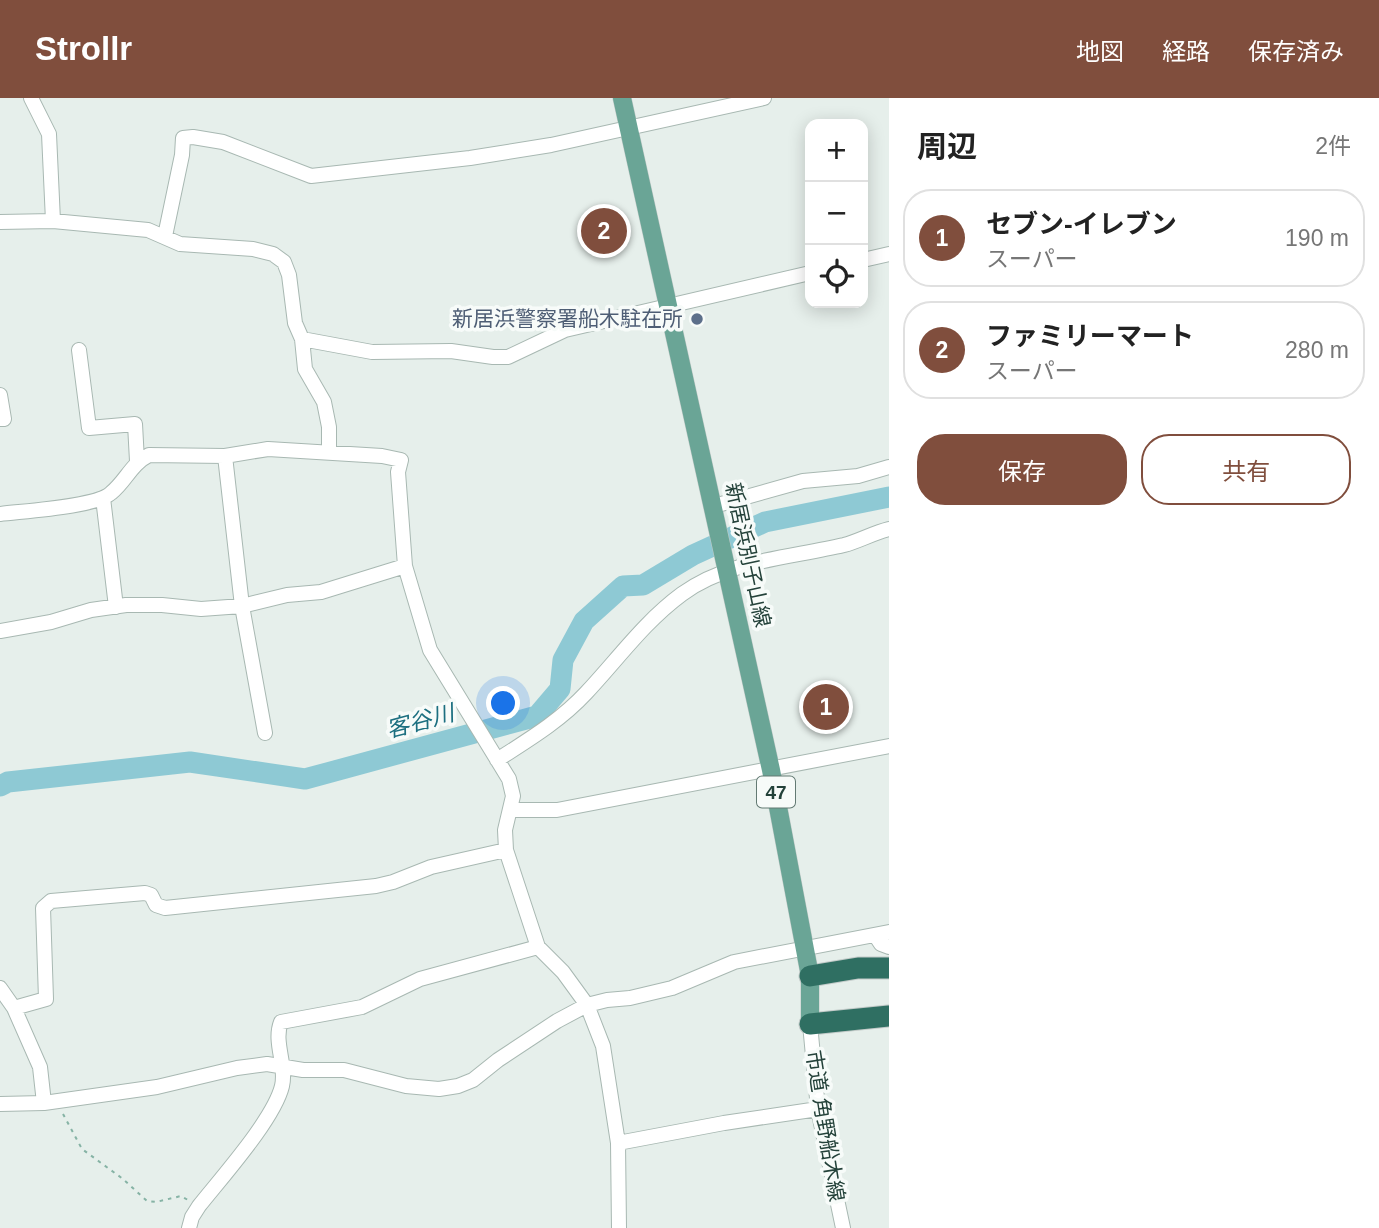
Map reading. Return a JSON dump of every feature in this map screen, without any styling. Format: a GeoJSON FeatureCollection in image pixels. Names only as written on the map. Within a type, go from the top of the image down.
{"type":"FeatureCollection","features":[{"type":"Feature","properties":{"kind":"highway"},"geometry":{"type":"LineString","coordinates":[[810,976],[858,968],[889,968]]}},
{"type":"Feature","properties":{"kind":"highway"},"geometry":{"type":"LineString","coordinates":[[810,1024],[889,1016]]}},
{"type":"Feature","properties":{"kind":"main road","name":"新居浜別子山線"},"geometry":{"type":"LineString","coordinates":[[622,98],[728,566],[771,770],[810,976],[810,1024]]}},
{"type":"Feature","properties":{"kind":"street"},"geometry":{"type":"LineString","coordinates":[[31,98],[49,134],[52,221]]}},
{"type":"Feature","properties":{"kind":"street"},"geometry":{"type":"LineString","coordinates":[[164,236],[180,167],[183,138],[223,142],[311,176],[470,158],[551,145],[764,98]]}},
{"type":"Feature","properties":{"kind":"street"},"geometry":{"type":"LineString","coordinates":[[0,222],[52,221],[148,230],[180,244],[273,254],[284,262],[289,275],[295,323],[302,340],[305,369],[324,402],[329,427],[329,452]]}},
{"type":"Feature","properties":{"kind":"street"},"geometry":{"type":"LineString","coordinates":[[868,259],[889,254]]}},
{"type":"Feature","properties":{"kind":"street"},"geometry":{"type":"LineString","coordinates":[[302,340],[372,352],[451,351],[508,357],[565,330],[805,273]]}},
{"type":"Feature","properties":{"kind":"street"},"geometry":{"type":"LineString","coordinates":[[79,350],[89,428],[135,424],[137,461]]}},
{"type":"Feature","properties":{"kind":"street"},"geometry":{"type":"LineString","coordinates":[[0,395],[4,419],[0,419]]}},
{"type":"Feature","properties":{"kind":"street"},"geometry":{"type":"LineString","coordinates":[[0,514],[91,502],[103,498],[110,495],[137,461],[149,456],[225,456],[268,449],[382,456],[401,460],[398,472],[405,566],[430,650],[509,779],[513,796],[506,831],[506,850],[538,947],[563,972],[587,1005],[603,1046],[618,1143],[619,1228]]}},
{"type":"Feature","properties":{"kind":"street"},"geometry":{"type":"LineString","coordinates":[[225,456],[242,606],[265,733]]}},
{"type":"Feature","properties":{"kind":"street"},"geometry":{"type":"LineString","coordinates":[[715,510],[803,481],[858,476],[889,467]]}},
{"type":"Feature","properties":{"kind":"street"},"geometry":{"type":"LineString","coordinates":[[103,498],[116,607]]}},
{"type":"Feature","properties":{"kind":"street"},"geometry":{"type":"LineString","coordinates":[[496,758],[550,726],[585,694],[647,622],[709,577],[728,566],[847,544],[889,529]]}},
{"type":"Feature","properties":{"kind":"street"},"geometry":{"type":"LineString","coordinates":[[0,631],[116,607],[162,605],[201,609],[242,606],[287,595],[321,592],[405,566]]}},
{"type":"Feature","properties":{"kind":"street"},"geometry":{"type":"LineString","coordinates":[[511,810],[557,810],[670,786],[771,770],[889,746]]}},
{"type":"Feature","properties":{"kind":"street"},"geometry":{"type":"LineString","coordinates":[[14,1008],[46,999],[43,908],[51,901],[145,893],[151,895],[156,905],[165,908],[376,886],[431,867],[506,850]]}},
{"type":"Feature","properties":{"kind":"street"},"geometry":{"type":"LineString","coordinates":[[0,1104],[49,1102],[157,1087],[267,1064],[303,1070],[344,1070],[406,1086],[439,1089],[458,1086],[474,1080],[537,1034],[587,1005],[672,988],[734,962],[805,948],[882,934],[881,944],[889,947]]}},
{"type":"Feature","properties":{"kind":"street"},"geometry":{"type":"LineString","coordinates":[[189,1228],[199,1206],[279,1100],[284,1078],[277,1031],[281,1022],[362,1007],[420,979],[538,947]]}},
{"type":"Feature","properties":{"kind":"street"},"geometry":{"type":"LineString","coordinates":[[0,988],[14,1008],[40,1067],[49,1102]]}},
{"type":"Feature","properties":{"kind":"street","name":"市道 角野船木線"},"geometry":{"type":"LineString","coordinates":[[810,1024],[818,1110],[843,1228]]}},
{"type":"Feature","properties":{"kind":"street"},"geometry":{"type":"LineString","coordinates":[[618,1143],[724,1123],[818,1110]]}},
{"type":"Feature","properties":{"kind":"path"},"geometry":{"type":"LineString","coordinates":[[49,1102],[82,1149],[148,1201],[156,1202],[181,1196],[199,1206]]}},
{"type":"Feature","properties":{"kind":"building"},"geometry":{"type":"Polygon","coordinates":[[[606,212],[614,247],[601,249],[593,215],[606,212]]]}},
{"type":"Feature","properties":{"kind":"building"},"geometry":{"type":"Polygon","coordinates":[[[832,689],[839,722],[820,726],[813,692],[832,689]]]}},
{"type":"Feature","properties":{"kind":"waterway","name":"客谷川"},"geometry":{"type":"LineString","coordinates":[[0,786],[8,782],[190,762],[305,779],[537,716],[560,689],[563,660],[584,621],[623,586],[643,585],[693,555],[765,522],[889,497]]}},
{"type":"Feature","properties":{"kind":"place","name":"ファミリーマート"},"geometry":{"type":"Point","coordinates":[604,231]}},
{"type":"Feature","properties":{"kind":"place","name":"新居浜警察署船木駐在所"},"geometry":{"type":"Point","coordinates":[697,319]}},
{"type":"Feature","properties":{"kind":"place","name":"セブン-イレブン"},"geometry":{"type":"Point","coordinates":[826,707]}}]}
